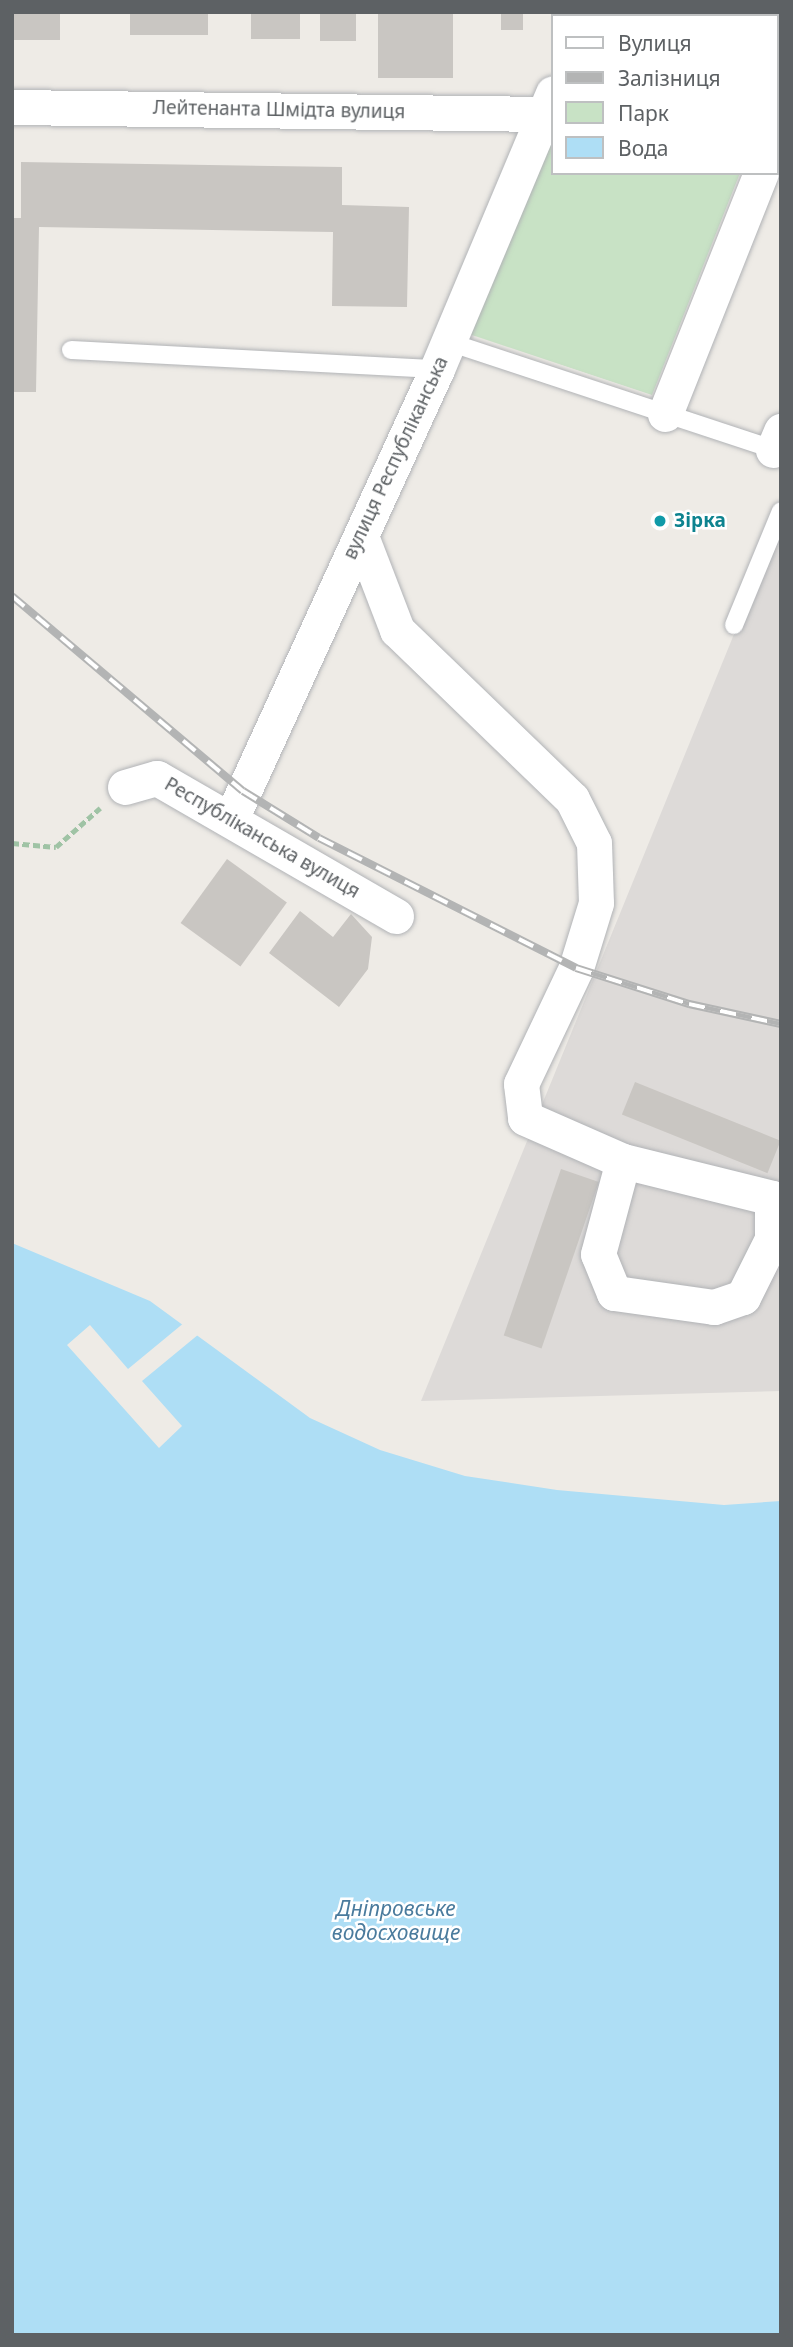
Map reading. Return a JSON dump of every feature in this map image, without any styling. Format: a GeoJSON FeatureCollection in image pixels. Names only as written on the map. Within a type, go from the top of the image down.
{"type":"FeatureCollection","features":[{"type":"Feature","properties":{"kind":"street","name":"Лейтенанта Шмідта вулиця"},"geometry":{"type":"LineString","coordinates":[[12,107],[549,104]]}},
{"type":"Feature","properties":{"kind":"street","name":"вулиця Республіканська"},"geometry":{"type":"LineString","coordinates":[[231,819],[443,355],[549,104]]}},
{"type":"Feature","properties":{"kind":"street"},"geometry":{"type":"LineString","coordinates":[[665,414],[760,175]]}},
{"type":"Feature","properties":{"kind":"street"},"geometry":{"type":"LineString","coordinates":[[361,536],[397,630],[572,799],[594,843],[596,904],[576,968],[521,1084],[525,1118],[623,1161],[772,1198],[772,1239],[743,1297],[714,1307],[614,1293],[598,1254],[623,1161]]}},
{"type":"Feature","properties":{"kind":"street","name":"Республіканська вулиця"},"geometry":{"type":"LineString","coordinates":[[125,787],[157,778],[396,916]]}},
{"type":"Feature","properties":{"kind":"lane"},"geometry":{"type":"LineString","coordinates":[[71,350],[443,355],[778,444]]}},
{"type":"Feature","properties":{"kind":"lane"},"geometry":{"type":"LineString","coordinates":[[734,625],[781,511]]}},
{"type":"Feature","properties":{"kind":"path"},"geometry":{"type":"LineString","coordinates":[[12,842],[56,846],[125,787]]}},
{"type":"Feature","properties":{"kind":"shaded area"},"geometry":{"type":"Polygon","coordinates":[[[781,519],[781,1391],[421,1401],[781,519]]]}},
{"type":"Feature","properties":{"kind":"green space"},"geometry":{"type":"Polygon","coordinates":[[[599,12],[781,12],[779,76],[779,14],[599,12]]]}},
{"type":"Feature","properties":{"kind":"green space"},"geometry":{"type":"Polygon","coordinates":[[[552,128],[552,175],[739,175],[652,395],[469,334],[552,128]]]}},
{"type":"Feature","properties":{"kind":"water","name":"Дніпровське водосховище"},"geometry":{"type":"Polygon","coordinates":[[[12,1243],[150,1301],[310,1418],[380,1450],[465,1476],[557,1490],[724,1505],[781,1501],[781,2335],[12,2335],[12,1243]]]}},
{"type":"Feature","properties":{"kind":"pier"},"geometry":{"type":"Polygon","coordinates":[[[185,1322],[199,1334],[142,1381],[182,1426],[159,1448],[67,1345],[90,1325],[128,1369],[185,1322]]]}},
{"type":"Feature","properties":{"kind":"building"},"geometry":{"type":"Polygon","coordinates":[[[12,12],[60,12],[60,40],[12,40],[12,12]]]}},
{"type":"Feature","properties":{"kind":"building"},"geometry":{"type":"Polygon","coordinates":[[[130,12],[208,12],[208,35],[130,35],[130,12]]]}},
{"type":"Feature","properties":{"kind":"building"},"geometry":{"type":"Polygon","coordinates":[[[251,12],[300,12],[300,39],[251,39],[251,12]]]}},
{"type":"Feature","properties":{"kind":"building"},"geometry":{"type":"Polygon","coordinates":[[[320,12],[356,12],[356,41],[320,41],[320,12]]]}},
{"type":"Feature","properties":{"kind":"building"},"geometry":{"type":"Polygon","coordinates":[[[378,12],[453,12],[453,78],[378,78],[378,12]]]}},
{"type":"Feature","properties":{"kind":"building"},"geometry":{"type":"Polygon","coordinates":[[[501,12],[523,12],[523,30],[501,30],[501,12]]]}},
{"type":"Feature","properties":{"kind":"building"},"geometry":{"type":"Polygon","coordinates":[[[21,162],[342,167],[342,205],[409,207],[407,307],[332,306],[333,232],[39,227],[36,392],[12,392],[12,218],[21,218],[21,162]]]}},
{"type":"Feature","properties":{"kind":"building"},"geometry":{"type":"Polygon","coordinates":[[[227,859],[287,902],[240,966],[181,923],[227,859]]]}},
{"type":"Feature","properties":{"kind":"building"},"geometry":{"type":"Polygon","coordinates":[[[300,911],[333,937],[351,914],[372,937],[368,969],[339,1007],[269,953],[300,911]]]}},
{"type":"Feature","properties":{"kind":"building"},"geometry":{"type":"Polygon","coordinates":[[[635,1082],[781,1141],[767,1173],[622,1114],[635,1082]]]}},
{"type":"Feature","properties":{"kind":"building"},"geometry":{"type":"Polygon","coordinates":[[[561,1169],[599,1182],[542,1348],[504,1335],[561,1169]]]}},
{"type":"Feature","properties":{"kind":"railway"},"geometry":{"type":"LineString","coordinates":[[12,596],[243,791],[319,838],[576,968],[689,1004],[781,1024]]}},
{"type":"Feature","properties":{"kind":"place","name":"Зірка"},"geometry":{"type":"Point","coordinates":[660,521]}}]}
